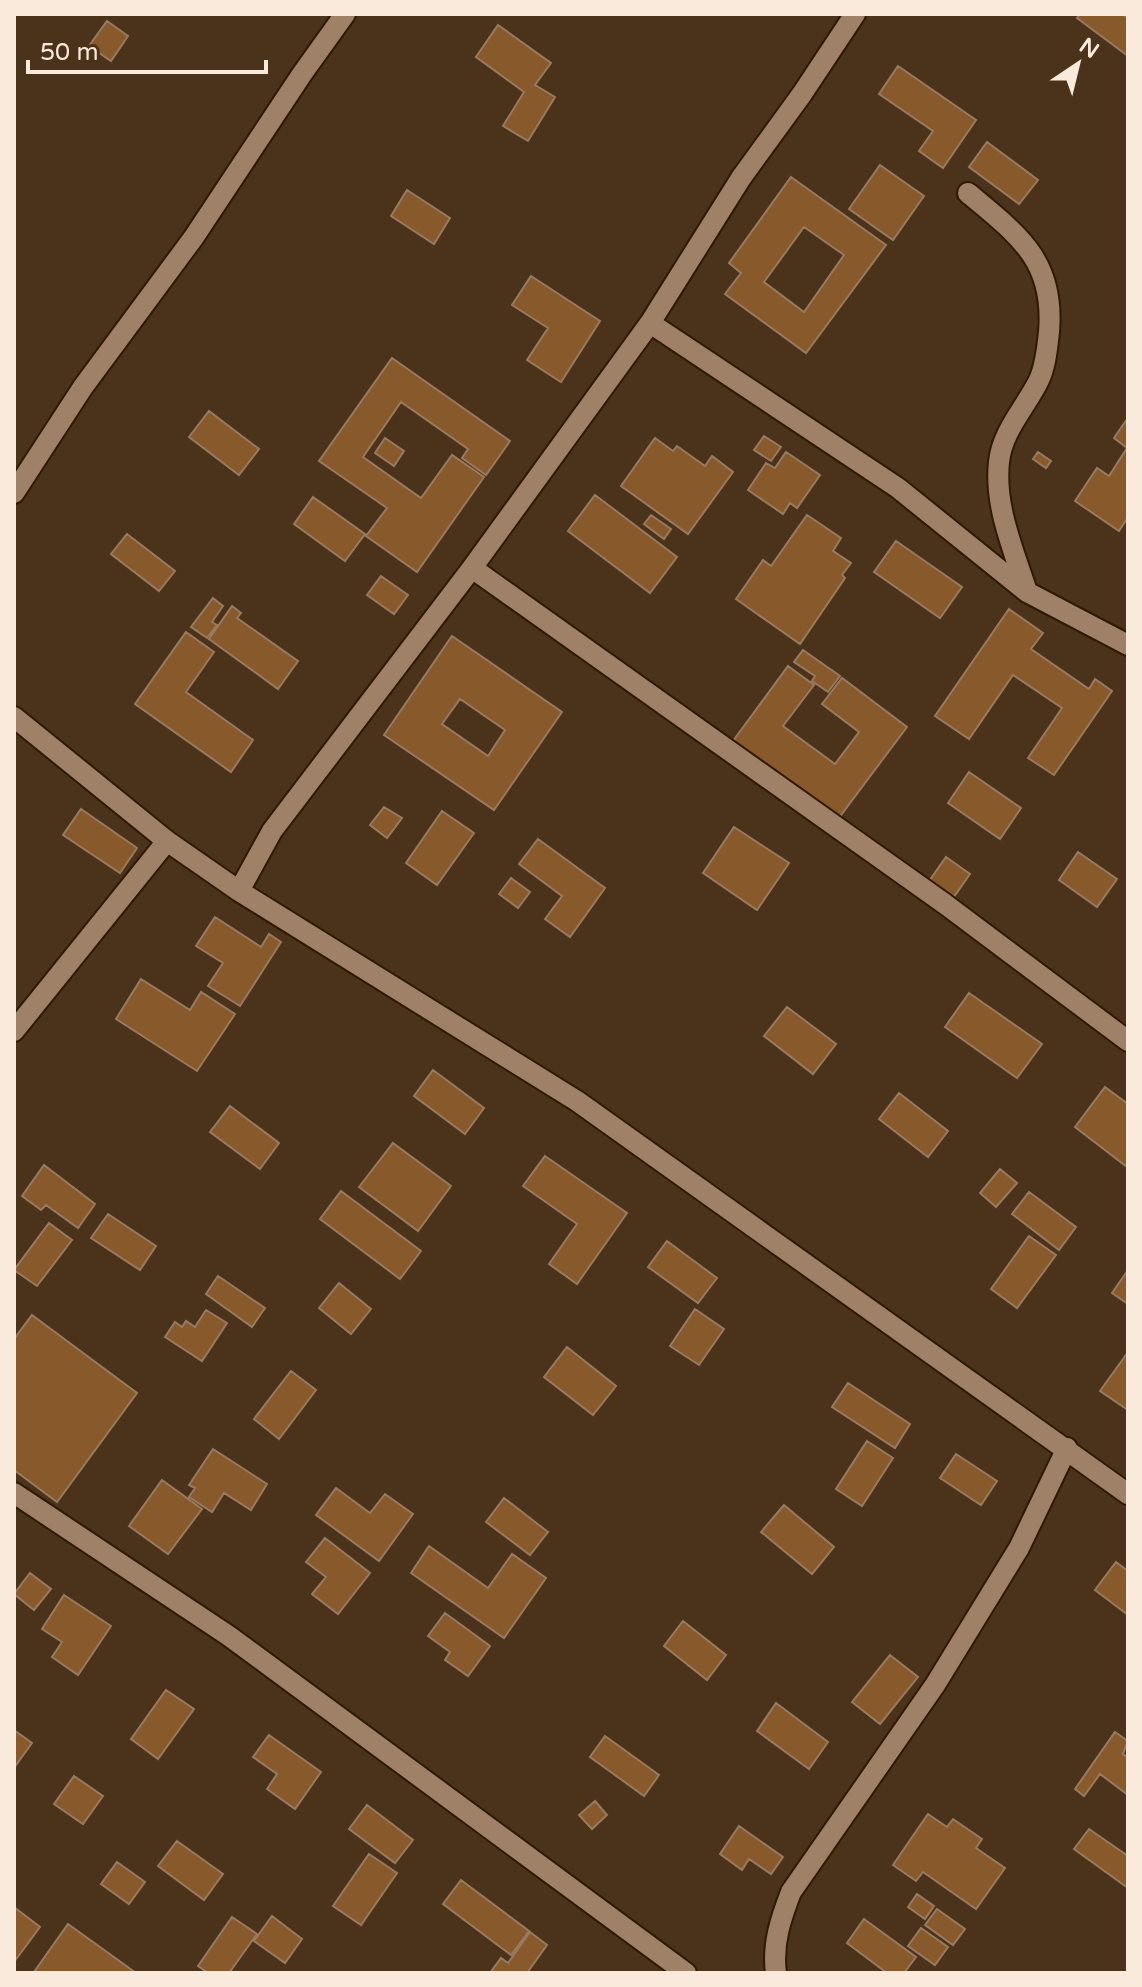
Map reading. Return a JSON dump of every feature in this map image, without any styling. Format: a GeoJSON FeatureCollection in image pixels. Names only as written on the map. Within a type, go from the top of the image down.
{"type":"FeatureCollection","features":[{"type":"Feature","properties":{"kind":"street"},"geometry":{"type":"LineString","coordinates":[[14,493],[83,387],[194,237],[345,14]]}},
{"type":"Feature","properties":{"kind":"street"},"geometry":{"type":"LineString","coordinates":[[239,891],[272,831],[472,568],[650,323],[741,178],[855,14]]}},
{"type":"Feature","properties":{"kind":"street"},"geometry":{"type":"LineString","coordinates":[[968,193],[1010,229],[1031,253],[1047,281],[1050,319],[1047,355],[1040,378],[1009,430],[999,457],[997,483],[1006,526],[1027,592]]}},
{"type":"Feature","properties":{"kind":"street"},"geometry":{"type":"LineString","coordinates":[[650,323],[898,488],[1027,592],[1128,645]]}},
{"type":"Feature","properties":{"kind":"street"},"geometry":{"type":"LineString","coordinates":[[472,568],[945,904],[1128,1041]]}},
{"type":"Feature","properties":{"kind":"street"},"geometry":{"type":"LineString","coordinates":[[14,717],[167,841],[239,891],[577,1101],[1128,1494]]}},
{"type":"Feature","properties":{"kind":"street"},"geometry":{"type":"LineString","coordinates":[[14,1031],[167,841]]}},
{"type":"Feature","properties":{"kind":"street"},"geometry":{"type":"LineString","coordinates":[[776,1973],[776,1937],[791,1892],[935,1685],[1019,1548],[1067,1448]]}},
{"type":"Feature","properties":{"kind":"street"},"geometry":{"type":"LineString","coordinates":[[14,1493],[229,1636],[686,1973]]}},
{"type":"Feature","properties":{"kind":"building"},"geometry":{"type":"Polygon","coordinates":[[[1080,14],[1122,14],[1128,18],[1128,56],[1077,18],[1080,14]]]}},
{"type":"Feature","properties":{"kind":"building"},"geometry":{"type":"Polygon","coordinates":[[[107,21],[128,36],[111,61],[89,46],[107,21]]]}},
{"type":"Feature","properties":{"kind":"building"},"geometry":{"type":"Polygon","coordinates":[[[498,25],[551,63],[535,85],[555,97],[528,141],[503,126],[524,92],[476,57],[498,25]]]}},
{"type":"Feature","properties":{"kind":"building"},"geometry":{"type":"Polygon","coordinates":[[[898,66],[976,120],[943,168],[919,151],[933,131],[879,94],[898,66]]]}},
{"type":"Feature","properties":{"kind":"building"},"geometry":{"type":"Polygon","coordinates":[[[987,142],[1038,180],[1019,204],[969,167],[987,142]]]}},
{"type":"Feature","properties":{"kind":"building"},"geometry":{"type":"Polygon","coordinates":[[[880,165],[924,196],[893,240],[849,209],[880,165]]]}},
{"type":"Feature","properties":{"kind":"building"},"geometry":{"type":"Polygon","coordinates":[[[791,177],[886,245],[806,353],[725,294],[741,273],[729,263],[791,177]],[[804,227],[764,282],[804,312],[844,255],[804,227]]]}},
{"type":"Feature","properties":{"kind":"building"},"geometry":{"type":"Polygon","coordinates":[[[407,190],[450,218],[434,244],[391,216],[407,190]]]}},
{"type":"Feature","properties":{"kind":"building"},"geometry":{"type":"Polygon","coordinates":[[[531,276],[600,321],[561,382],[527,360],[548,328],[512,305],[531,276]]]}},
{"type":"Feature","properties":{"kind":"building"},"geometry":{"type":"Polygon","coordinates":[[[392,358],[510,441],[486,475],[462,458],[468,449],[401,402],[363,457],[421,498],[452,455],[484,477],[417,572],[366,536],[387,508],[319,461],[392,358]]]}},
{"type":"Feature","properties":{"kind":"building"},"geometry":{"type":"Polygon","coordinates":[[[209,411],[259,449],[239,475],[189,437],[209,411]]]}},
{"type":"Feature","properties":{"kind":"building"},"geometry":{"type":"Polygon","coordinates":[[[1127,419],[1128,517],[1119,531],[1075,501],[1097,468],[1109,476],[1127,448],[1114,438],[1127,419]]]}},
{"type":"Feature","properties":{"kind":"building"},"geometry":{"type":"Polygon","coordinates":[[[764,436],[781,447],[771,461],[754,450],[764,436]]]}},
{"type":"Feature","properties":{"kind":"building"},"geometry":{"type":"Polygon","coordinates":[[[385,438],[404,451],[394,466],[375,453],[385,438]]]}},
{"type":"Feature","properties":{"kind":"building"},"geometry":{"type":"Polygon","coordinates":[[[655,438],[673,451],[677,446],[705,466],[712,456],[733,472],[688,534],[621,486],[655,438]]]}},
{"type":"Feature","properties":{"kind":"building"},"geometry":{"type":"Polygon","coordinates":[[[786,452],[820,475],[797,508],[790,503],[783,514],[748,490],[766,463],[775,468],[786,452]]]}},
{"type":"Feature","properties":{"kind":"building"},"geometry":{"type":"Polygon","coordinates":[[[1038,452],[1051,461],[1046,468],[1033,459],[1038,452]]]}},
{"type":"Feature","properties":{"kind":"building"},"geometry":{"type":"Polygon","coordinates":[[[595,495],[677,557],[650,593],[568,531],[595,495]]]}},
{"type":"Feature","properties":{"kind":"building"},"geometry":{"type":"Polygon","coordinates":[[[313,497],[365,534],[345,561],[294,524],[313,497]]]}},
{"type":"Feature","properties":{"kind":"building"},"geometry":{"type":"Polygon","coordinates":[[[651,515],[671,529],[664,539],[644,524],[651,515]]]}},
{"type":"Feature","properties":{"kind":"building"},"geometry":{"type":"Polygon","coordinates":[[[807,515],[841,538],[833,551],[851,563],[842,575],[845,578],[800,644],[736,599],[763,560],[771,566],[807,515]]]}},
{"type":"Feature","properties":{"kind":"building"},"geometry":{"type":"Polygon","coordinates":[[[127,534],[175,571],[159,591],[111,554],[127,534]]]}},
{"type":"Feature","properties":{"kind":"building"},"geometry":{"type":"Polygon","coordinates":[[[896,541],[962,587],[940,618],[874,572],[896,541]]]}},
{"type":"Feature","properties":{"kind":"building"},"geometry":{"type":"Polygon","coordinates":[[[381,576],[408,595],[394,614],[367,595],[381,576]]]}},
{"type":"Feature","properties":{"kind":"building"},"geometry":{"type":"Polygon","coordinates":[[[213,598],[223,606],[212,622],[217,625],[207,638],[191,627],[213,598]]]}},
{"type":"Feature","properties":{"kind":"building"},"geometry":{"type":"Polygon","coordinates":[[[232,606],[241,613],[237,618],[298,661],[278,689],[209,639],[232,606]]]}},
{"type":"Feature","properties":{"kind":"building"},"geometry":{"type":"Polygon","coordinates":[[[1009,609],[1043,633],[1031,649],[1089,689],[1095,679],[1112,691],[1054,775],[1028,758],[1062,708],[1013,675],[969,739],[935,716],[1009,609]]]}},
{"type":"Feature","properties":{"kind":"building"},"geometry":{"type":"Polygon","coordinates":[[[186,632],[214,652],[186,692],[253,740],[231,772],[135,704],[186,632]]]}},
{"type":"Feature","properties":{"kind":"building"},"geometry":{"type":"Polygon","coordinates":[[[452,636],[562,712],[494,810],[384,735],[452,636]],[[460,699],[442,724],[488,756],[505,730],[460,699]]]}},
{"type":"Feature","properties":{"kind":"building"},"geometry":{"type":"Polygon","coordinates":[[[803,650],[840,676],[828,692],[812,681],[815,676],[794,662],[803,650]]]}},
{"type":"Feature","properties":{"kind":"building"},"geometry":{"type":"Polygon","coordinates":[[[788,666],[814,685],[783,726],[835,764],[859,732],[822,704],[842,678],[907,727],[838,819],[733,741],[788,666]]]}},
{"type":"Feature","properties":{"kind":"building"},"geometry":{"type":"Polygon","coordinates":[[[969,772],[1021,808],[1000,839],[948,803],[969,772]]]}},
{"type":"Feature","properties":{"kind":"building"},"geometry":{"type":"Polygon","coordinates":[[[384,807],[402,818],[387,838],[370,825],[384,807]]]}},
{"type":"Feature","properties":{"kind":"building"},"geometry":{"type":"Polygon","coordinates":[[[81,809],[137,848],[120,873],[63,835],[81,809]]]}},
{"type":"Feature","properties":{"kind":"building"},"geometry":{"type":"Polygon","coordinates":[[[442,811],[474,833],[437,885],[406,863],[442,811]]]}},
{"type":"Feature","properties":{"kind":"building"},"geometry":{"type":"Polygon","coordinates":[[[734,827],[789,863],[757,910],[703,873],[734,827]]]}},
{"type":"Feature","properties":{"kind":"building"},"geometry":{"type":"Polygon","coordinates":[[[538,839],[605,888],[570,937],[545,919],[562,896],[519,864],[538,839]]]}},
{"type":"Feature","properties":{"kind":"building"},"geometry":{"type":"Polygon","coordinates":[[[1078,852],[1117,879],[1097,907],[1059,880],[1078,852]]]}},
{"type":"Feature","properties":{"kind":"building"},"geometry":{"type":"Polygon","coordinates":[[[946,857],[970,874],[951,901],[927,884],[946,857]]]}},
{"type":"Feature","properties":{"kind":"building"},"geometry":{"type":"Polygon","coordinates":[[[511,878],[530,892],[518,908],[499,894],[511,878]]]}},
{"type":"Feature","properties":{"kind":"building"},"geometry":{"type":"Polygon","coordinates":[[[215,917],[261,947],[269,934],[281,942],[240,1006],[208,986],[223,963],[196,946],[215,917]]]}},
{"type":"Feature","properties":{"kind":"building"},"geometry":{"type":"Polygon","coordinates":[[[141,979],[190,1010],[201,992],[235,1014],[197,1071],[116,1019],[141,979]]]}},
{"type":"Feature","properties":{"kind":"building"},"geometry":{"type":"Polygon","coordinates":[[[969,993],[1042,1044],[1017,1078],[945,1027],[969,993]]]}},
{"type":"Feature","properties":{"kind":"building"},"geometry":{"type":"Polygon","coordinates":[[[787,1007],[836,1044],[813,1074],[764,1036],[787,1007]]]}},
{"type":"Feature","properties":{"kind":"building"},"geometry":{"type":"Polygon","coordinates":[[[433,1070],[484,1108],[465,1134],[414,1096],[433,1070]]]}},
{"type":"Feature","properties":{"kind":"building"},"geometry":{"type":"Polygon","coordinates":[[[1105,1087],[1128,1104],[1127,1167],[1075,1127],[1105,1087]]]}},
{"type":"Feature","properties":{"kind":"building"},"geometry":{"type":"Polygon","coordinates":[[[899,1093],[948,1131],[928,1157],[879,1119],[899,1093]]]}},
{"type":"Feature","properties":{"kind":"building"},"geometry":{"type":"Polygon","coordinates":[[[230,1106],[279,1143],[260,1169],[210,1132],[230,1106]]]}},
{"type":"Feature","properties":{"kind":"building"},"geometry":{"type":"Polygon","coordinates":[[[393,1143],[451,1186],[418,1231],[359,1187],[393,1143]]]}},
{"type":"Feature","properties":{"kind":"building"},"geometry":{"type":"Polygon","coordinates":[[[545,1156],[627,1213],[577,1284],[549,1264],[577,1224],[523,1186],[545,1156]]]}},
{"type":"Feature","properties":{"kind":"building"},"geometry":{"type":"Polygon","coordinates":[[[44,1165],[95,1204],[78,1228],[46,1205],[41,1210],[22,1196],[44,1165]]]}},
{"type":"Feature","properties":{"kind":"building"},"geometry":{"type":"Polygon","coordinates":[[[1000,1169],[1017,1183],[996,1207],[980,1193],[1000,1169]]]}},
{"type":"Feature","properties":{"kind":"building"},"geometry":{"type":"Polygon","coordinates":[[[341,1191],[421,1251],[400,1279],[320,1219],[341,1191]]]}},
{"type":"Feature","properties":{"kind":"building"},"geometry":{"type":"Polygon","coordinates":[[[1029,1192],[1076,1227],[1059,1250],[1012,1214],[1029,1192]]]}},
{"type":"Feature","properties":{"kind":"building"},"geometry":{"type":"Polygon","coordinates":[[[108,1214],[156,1246],[140,1270],[91,1238],[108,1214]]]}},
{"type":"Feature","properties":{"kind":"building"},"geometry":{"type":"Polygon","coordinates":[[[49,1223],[72,1240],[37,1286],[14,1270],[49,1223]]]}},
{"type":"Feature","properties":{"kind":"building"},"geometry":{"type":"Polygon","coordinates":[[[1029,1236],[1056,1255],[1017,1308],[991,1289],[1029,1236]]]}},
{"type":"Feature","properties":{"kind":"building"},"geometry":{"type":"Polygon","coordinates":[[[667,1241],[717,1278],[698,1303],[648,1267],[667,1241]]]}},
{"type":"Feature","properties":{"kind":"building"},"geometry":{"type":"Polygon","coordinates":[[[1128,1270],[1128,1304],[1112,1293],[1128,1270]]]}},
{"type":"Feature","properties":{"kind":"building"},"geometry":{"type":"Polygon","coordinates":[[[218,1276],[265,1308],[252,1327],[206,1294],[218,1276]]]}},
{"type":"Feature","properties":{"kind":"building"},"geometry":{"type":"Polygon","coordinates":[[[339,1283],[371,1309],[351,1334],[319,1308],[339,1283]]]}},
{"type":"Feature","properties":{"kind":"building"},"geometry":{"type":"Polygon","coordinates":[[[695,1309],[724,1329],[699,1365],[670,1346],[695,1309]]]}},
{"type":"Feature","properties":{"kind":"building"},"geometry":{"type":"Polygon","coordinates":[[[206,1310],[227,1323],[202,1361],[165,1337],[175,1322],[182,1327],[186,1321],[195,1327],[206,1310]]]}},
{"type":"Feature","properties":{"kind":"building"},"geometry":{"type":"Polygon","coordinates":[[[32,1315],[137,1393],[57,1502],[14,1470],[14,1339],[32,1315]]]}},
{"type":"Feature","properties":{"kind":"building"},"geometry":{"type":"Polygon","coordinates":[[[567,1347],[616,1386],[593,1415],[544,1377],[567,1347]]]}},
{"type":"Feature","properties":{"kind":"building"},"geometry":{"type":"Polygon","coordinates":[[[1128,1352],[1128,1410],[1100,1391],[1128,1352]]]}},
{"type":"Feature","properties":{"kind":"building"},"geometry":{"type":"Polygon","coordinates":[[[291,1371],[316,1390],[279,1439],[254,1419],[291,1371]]]}},
{"type":"Feature","properties":{"kind":"building"},"geometry":{"type":"Polygon","coordinates":[[[848,1383],[910,1424],[895,1448],[832,1407],[848,1383]]]}},
{"type":"Feature","properties":{"kind":"building"},"geometry":{"type":"Polygon","coordinates":[[[867,1441],[893,1458],[862,1506],[836,1489],[867,1441]]]}},
{"type":"Feature","properties":{"kind":"building"},"geometry":{"type":"Polygon","coordinates":[[[213,1449],[267,1484],[251,1510],[224,1493],[212,1512],[189,1497],[195,1488],[189,1485],[213,1449]]]}},
{"type":"Feature","properties":{"kind":"building"},"geometry":{"type":"Polygon","coordinates":[[[956,1454],[997,1481],[981,1505],[940,1478],[956,1454]]]}},
{"type":"Feature","properties":{"kind":"building"},"geometry":{"type":"Polygon","coordinates":[[[162,1480],[202,1509],[168,1554],[129,1526],[162,1480]]]}},
{"type":"Feature","properties":{"kind":"building"},"geometry":{"type":"Polygon","coordinates":[[[336,1488],[370,1513],[385,1494],[413,1514],[379,1561],[316,1515],[336,1488]]]}},
{"type":"Feature","properties":{"kind":"building"},"geometry":{"type":"Polygon","coordinates":[[[504,1498],[548,1532],[530,1555],[486,1522],[504,1498]]]}},
{"type":"Feature","properties":{"kind":"building"},"geometry":{"type":"Polygon","coordinates":[[[784,1505],[834,1547],[812,1574],[761,1532],[784,1505]]]}},
{"type":"Feature","properties":{"kind":"building"},"geometry":{"type":"Polygon","coordinates":[[[325,1538],[370,1573],[338,1614],[312,1594],[326,1577],[306,1562],[325,1538]]]}},
{"type":"Feature","properties":{"kind":"building"},"geometry":{"type":"Polygon","coordinates":[[[429,1546],[488,1588],[512,1554],[546,1578],[504,1638],[411,1573],[429,1546]]]}},
{"type":"Feature","properties":{"kind":"building"},"geometry":{"type":"Polygon","coordinates":[[[1116,1562],[1128,1571],[1128,1615],[1095,1590],[1116,1562]]]}},
{"type":"Feature","properties":{"kind":"building"},"geometry":{"type":"Polygon","coordinates":[[[30,1573],[51,1589],[34,1610],[14,1594],[30,1573]]]}},
{"type":"Feature","properties":{"kind":"building"},"geometry":{"type":"Polygon","coordinates":[[[64,1595],[111,1626],[78,1675],[52,1657],[62,1642],[42,1629],[64,1595]]]}},
{"type":"Feature","properties":{"kind":"building"},"geometry":{"type":"Polygon","coordinates":[[[445,1613],[490,1646],[468,1676],[445,1660],[450,1652],[428,1636],[445,1613]]]}},
{"type":"Feature","properties":{"kind":"building"},"geometry":{"type":"Polygon","coordinates":[[[683,1621],[726,1655],[707,1680],[664,1646],[683,1621]]]}},
{"type":"Feature","properties":{"kind":"building"},"geometry":{"type":"Polygon","coordinates":[[[890,1655],[918,1677],[880,1724],[852,1702],[890,1655]]]}},
{"type":"Feature","properties":{"kind":"building"},"geometry":{"type":"Polygon","coordinates":[[[166,1690],[194,1709],[158,1759],[131,1739],[166,1690]]]}},
{"type":"Feature","properties":{"kind":"building"},"geometry":{"type":"Polygon","coordinates":[[[776,1703],[828,1742],[809,1769],[757,1731],[776,1703]]]}},
{"type":"Feature","properties":{"kind":"building"},"geometry":{"type":"Polygon","coordinates":[[[14,1730],[32,1743],[14,1768],[14,1730]]]}},
{"type":"Feature","properties":{"kind":"building"},"geometry":{"type":"Polygon","coordinates":[[[1115,1732],[1128,1741],[1123,1754],[1128,1758],[1128,1795],[1100,1774],[1084,1796],[1075,1789],[1115,1732]]]}},
{"type":"Feature","properties":{"kind":"building"},"geometry":{"type":"Polygon","coordinates":[[[269,1735],[321,1772],[295,1809],[267,1789],[277,1774],[253,1757],[269,1735]]]}},
{"type":"Feature","properties":{"kind":"building"},"geometry":{"type":"Polygon","coordinates":[[[605,1736],[659,1775],[644,1796],[590,1757],[605,1736]]]}},
{"type":"Feature","properties":{"kind":"building"},"geometry":{"type":"Polygon","coordinates":[[[74,1776],[103,1796],[83,1824],[54,1804],[74,1776]]]}},
{"type":"Feature","properties":{"kind":"building"},"geometry":{"type":"Polygon","coordinates":[[[595,1801],[607,1815],[592,1829],[579,1815],[595,1801]]]}},
{"type":"Feature","properties":{"kind":"building"},"geometry":{"type":"Polygon","coordinates":[[[367,1805],[413,1840],[395,1863],[349,1829],[367,1805]]]}},
{"type":"Feature","properties":{"kind":"building"},"geometry":{"type":"Polygon","coordinates":[[[928,1814],[947,1827],[953,1819],[982,1839],[976,1848],[1005,1868],[976,1909],[923,1872],[916,1881],[893,1865],[928,1814]]]}},
{"type":"Feature","properties":{"kind":"building"},"geometry":{"type":"Polygon","coordinates":[[[739,1826],[783,1857],[771,1874],[749,1859],[742,1870],[720,1854],[739,1826]]]}},
{"type":"Feature","properties":{"kind":"building"},"geometry":{"type":"Polygon","coordinates":[[[1089,1829],[1128,1856],[1128,1888],[1074,1849],[1089,1829]]]}},
{"type":"Feature","properties":{"kind":"building"},"geometry":{"type":"Polygon","coordinates":[[[177,1841],[223,1874],[204,1900],[158,1866],[177,1841]]]}},
{"type":"Feature","properties":{"kind":"building"},"geometry":{"type":"Polygon","coordinates":[[[369,1854],[397,1873],[361,1925],[333,1906],[369,1854]]]}},
{"type":"Feature","properties":{"kind":"building"},"geometry":{"type":"Polygon","coordinates":[[[117,1862],[145,1882],[129,1904],[101,1884],[117,1862]]]}},
{"type":"Feature","properties":{"kind":"building"},"geometry":{"type":"Polygon","coordinates":[[[461,1880],[529,1931],[511,1955],[443,1904],[461,1880]]]}},
{"type":"Feature","properties":{"kind":"building"},"geometry":{"type":"Polygon","coordinates":[[[917,1894],[934,1906],[925,1919],[908,1907],[917,1894]]]}},
{"type":"Feature","properties":{"kind":"building"},"geometry":{"type":"Polygon","coordinates":[[[14,1907],[40,1927],[14,1962],[14,1907]]]}},
{"type":"Feature","properties":{"kind":"building"},"geometry":{"type":"Polygon","coordinates":[[[937,1909],[965,1929],[953,1945],[925,1925],[937,1909]]]}},
{"type":"Feature","properties":{"kind":"building"},"geometry":{"type":"Polygon","coordinates":[[[272,1916],[302,1939],[285,1963],[254,1941],[272,1916]]]}},
{"type":"Feature","properties":{"kind":"building"},"geometry":{"type":"Polygon","coordinates":[[[232,1917],[257,1934],[229,1973],[208,1973],[198,1966],[232,1917]]]}},
{"type":"Feature","properties":{"kind":"building"},"geometry":{"type":"Polygon","coordinates":[[[864,1919],[916,1957],[904,1973],[887,1973],[847,1943],[864,1919]]]}},
{"type":"Feature","properties":{"kind":"building"},"geometry":{"type":"Polygon","coordinates":[[[68,1924],[136,1973],[34,1972],[68,1924]]]}},
{"type":"Feature","properties":{"kind":"building"},"geometry":{"type":"Polygon","coordinates":[[[921,1928],[948,1947],[935,1965],[908,1946],[921,1928]]]}},
{"type":"Feature","properties":{"kind":"building"},"geometry":{"type":"Polygon","coordinates":[[[530,1932],[547,1945],[527,1973],[490,1973],[501,1958],[508,1963],[530,1932]]]}}]}
